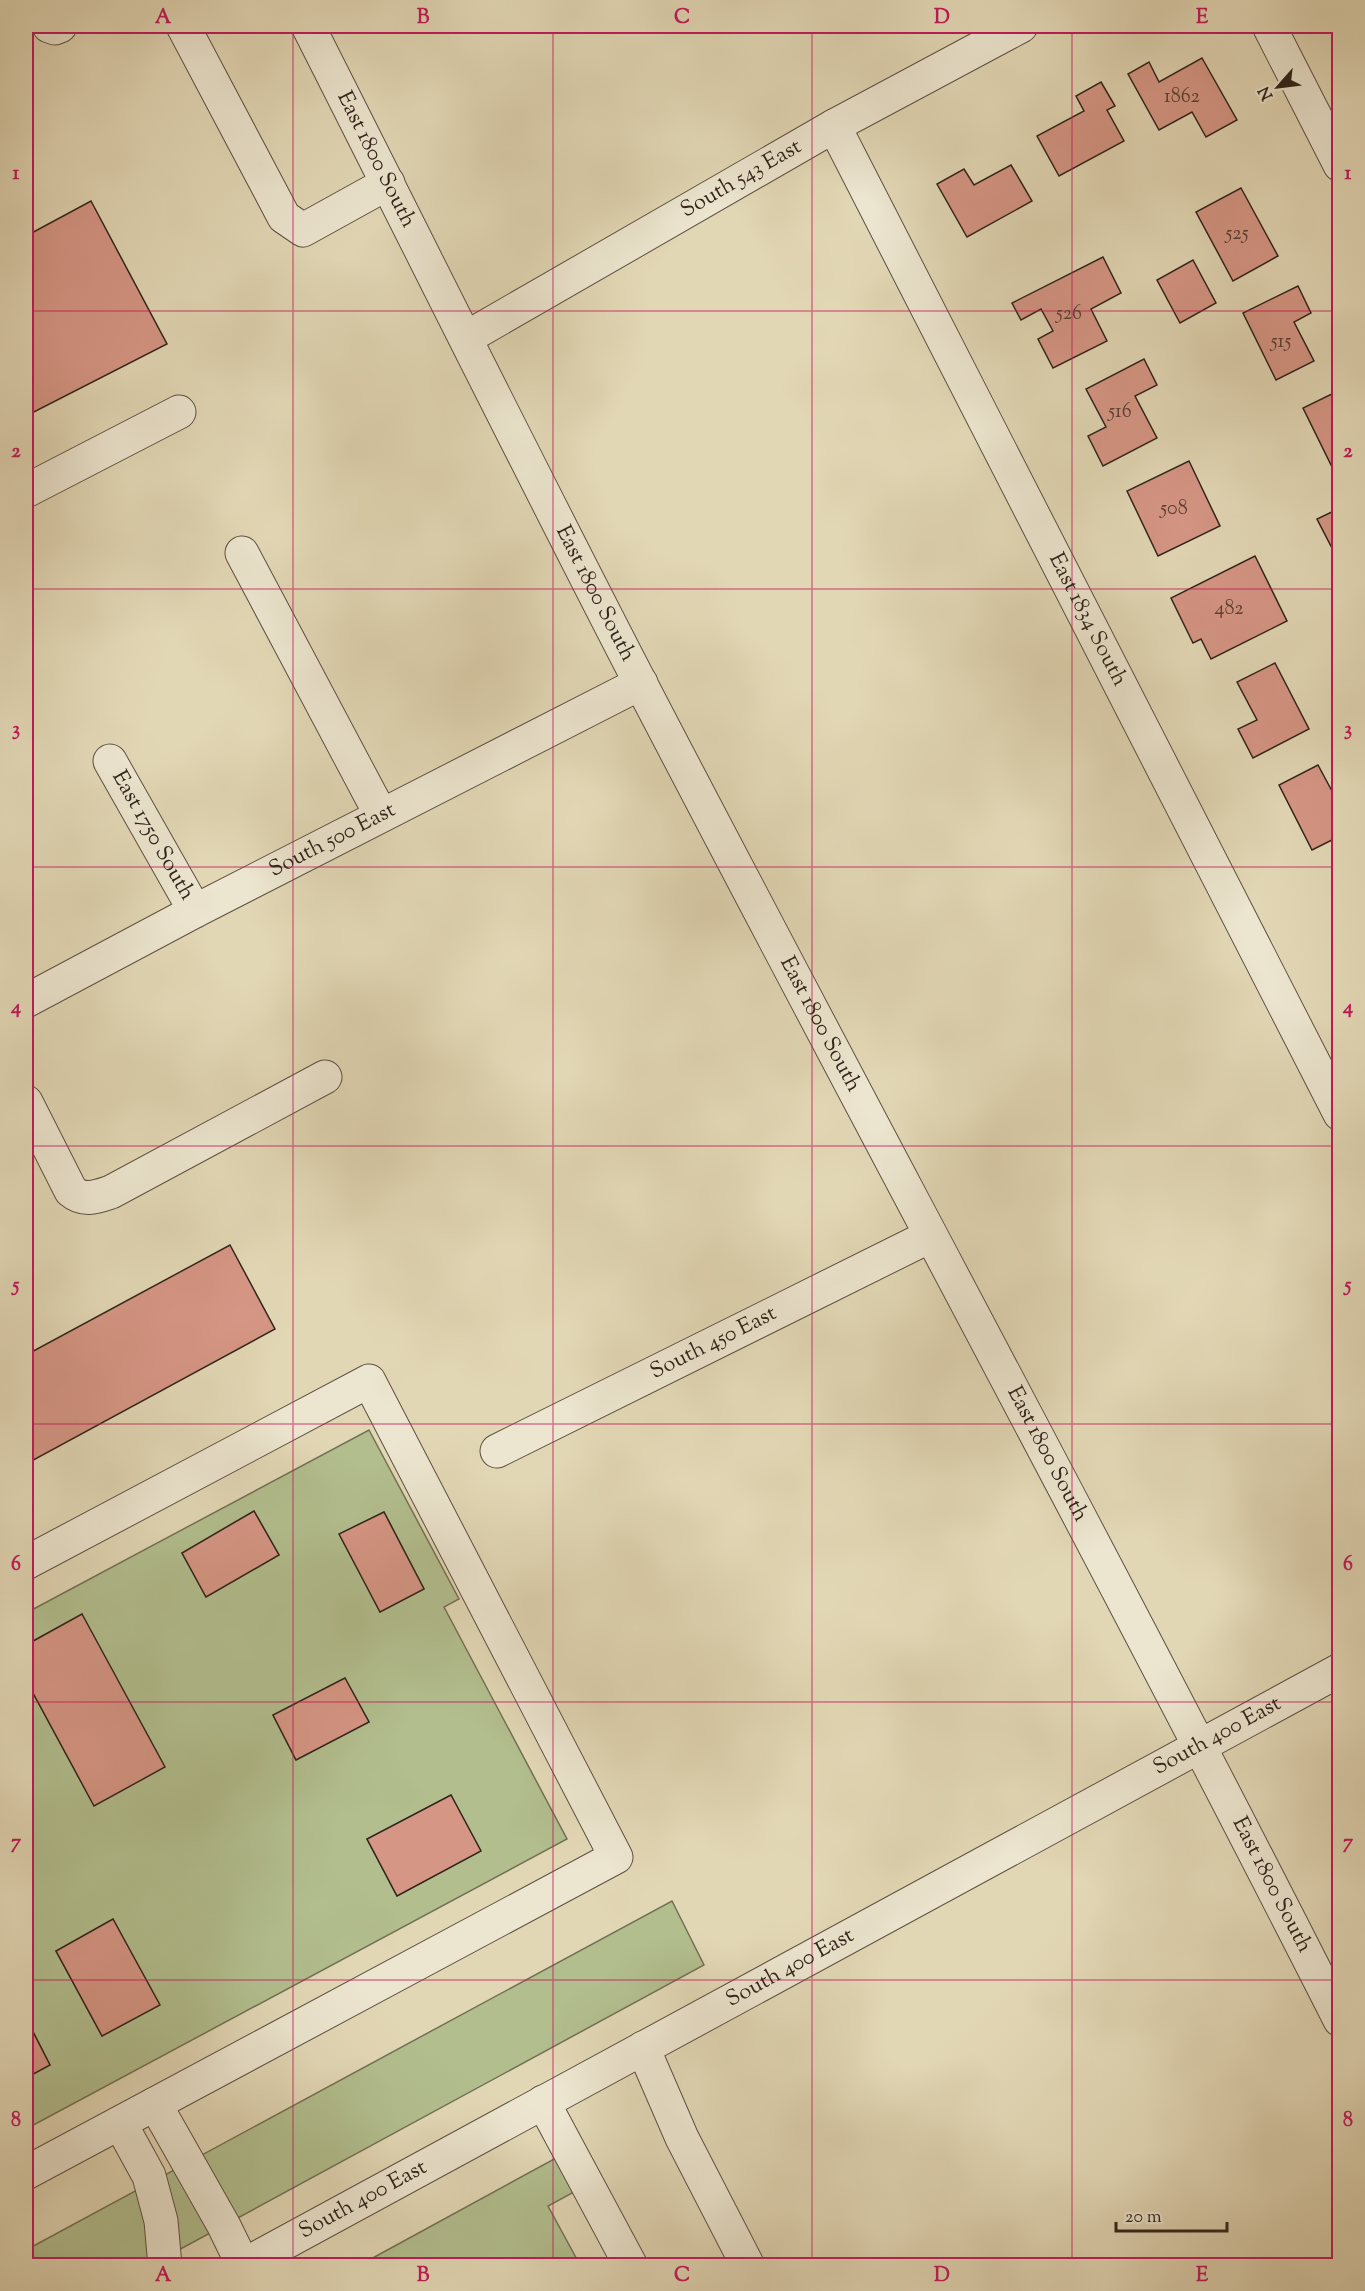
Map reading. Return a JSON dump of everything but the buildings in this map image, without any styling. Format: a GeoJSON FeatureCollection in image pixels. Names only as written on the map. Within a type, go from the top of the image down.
{"type":"FeatureCollection","features":[{"type":"Feature","properties":{"kind":"street"},"geometry":{"type":"LineString","coordinates":[[49,26],[55,28],[60,26]]}},
{"type":"Feature","properties":{"kind":"street"},"geometry":{"type":"LineString","coordinates":[[183,26],[284,217],[303,230],[388,183]]}},
{"type":"Feature","properties":{"kind":"street","name":"East 1800 South"},"geometry":{"type":"LineString","coordinates":[[308,26],[641,683],[1200,1746],[1340,2020]]}},
{"type":"Feature","properties":{"kind":"street","name":"South 543 East"},"geometry":{"type":"LineString","coordinates":[[466,338],[834,126],[1021,26]]}},
{"type":"Feature","properties":{"kind":"street"},"geometry":{"type":"LineString","coordinates":[[1269,26],[1340,165]]}},
{"type":"Feature","properties":{"kind":"street","name":"East 1834 South"},"geometry":{"type":"LineString","coordinates":[[834,126],[1340,1114]]}},
{"type":"Feature","properties":{"kind":"street"},"geometry":{"type":"LineString","coordinates":[[26,491],[179,412]]}},
{"type":"Feature","properties":{"kind":"street"},"geometry":{"type":"LineString","coordinates":[[242,553],[381,815]]}},
{"type":"Feature","properties":{"kind":"street","name":"South 500 East"},"geometry":{"type":"LineString","coordinates":[[26,1001],[195,911],[641,683]]}},
{"type":"Feature","properties":{"kind":"street","name":"East 1750 South"},"geometry":{"type":"LineString","coordinates":[[110,761],[195,911]]}},
{"type":"Feature","properties":{"kind":"street"},"geometry":{"type":"LineString","coordinates":[[26,1102],[71,1191],[82,1198],[92,1198],[111,1192],[325,1077]]}},
{"type":"Feature","properties":{"kind":"street","name":"South 450 East"},"geometry":{"type":"LineString","coordinates":[[497,1451],[930,1236]]}},
{"type":"Feature","properties":{"kind":"street"},"geometry":{"type":"LineString","coordinates":[[26,1563],[369,1381],[616,1857],[26,2173]]}},
{"type":"Feature","properties":{"kind":"street","name":"South 400 East"},"geometry":{"type":"LineString","coordinates":[[243,2265],[1340,1670]]}},
{"type":"Feature","properties":{"kind":"street"},"geometry":{"type":"LineString","coordinates":[[643,2048],[682,2138],[748,2265]]}},
{"type":"Feature","properties":{"kind":"street"},"geometry":{"type":"LineString","coordinates":[[543,2103],[631,2265]]}},
{"type":"Feature","properties":{"kind":"street"},"geometry":{"type":"LineString","coordinates":[[155,2104],[224,2226],[243,2265]]}},
{"type":"Feature","properties":{"kind":"street"},"geometry":{"type":"LineString","coordinates":[[120,2123],[149,2176],[160,2221],[165,2265]]}},
{"type":"Feature","properties":{"kind":"green space"},"geometry":{"type":"Polygon","coordinates":[[[369,1430],[459,1599],[444,1607],[567,1839],[26,2129],[26,2078],[50,2065],[26,2018],[26,1680],[94,1805],[82,1614],[26,1645],[26,1613],[369,1430]],[[254,1511],[182,1553],[206,1597],[279,1555],[254,1511]],[[384,1512],[340,1534],[380,1612],[424,1589],[384,1512]],[[345,1678],[273,1715],[296,1760],[369,1722],[345,1678]],[[451,1795],[367,1839],[397,1896],[480,1851],[451,1795]],[[113,1919],[56,1951],[102,2036],[159,2005],[113,1919]]]}},
{"type":"Feature","properties":{"kind":"green space"},"geometry":{"type":"Polygon","coordinates":[[[672,1901],[704,1965],[151,2265],[26,2266],[26,2250],[672,1901]]]}},
{"type":"Feature","properties":{"kind":"green space"},"geometry":{"type":"Polygon","coordinates":[[[556,2158],[574,2192],[548,2206],[580,2265],[358,2266],[556,2158]]]}}]}
